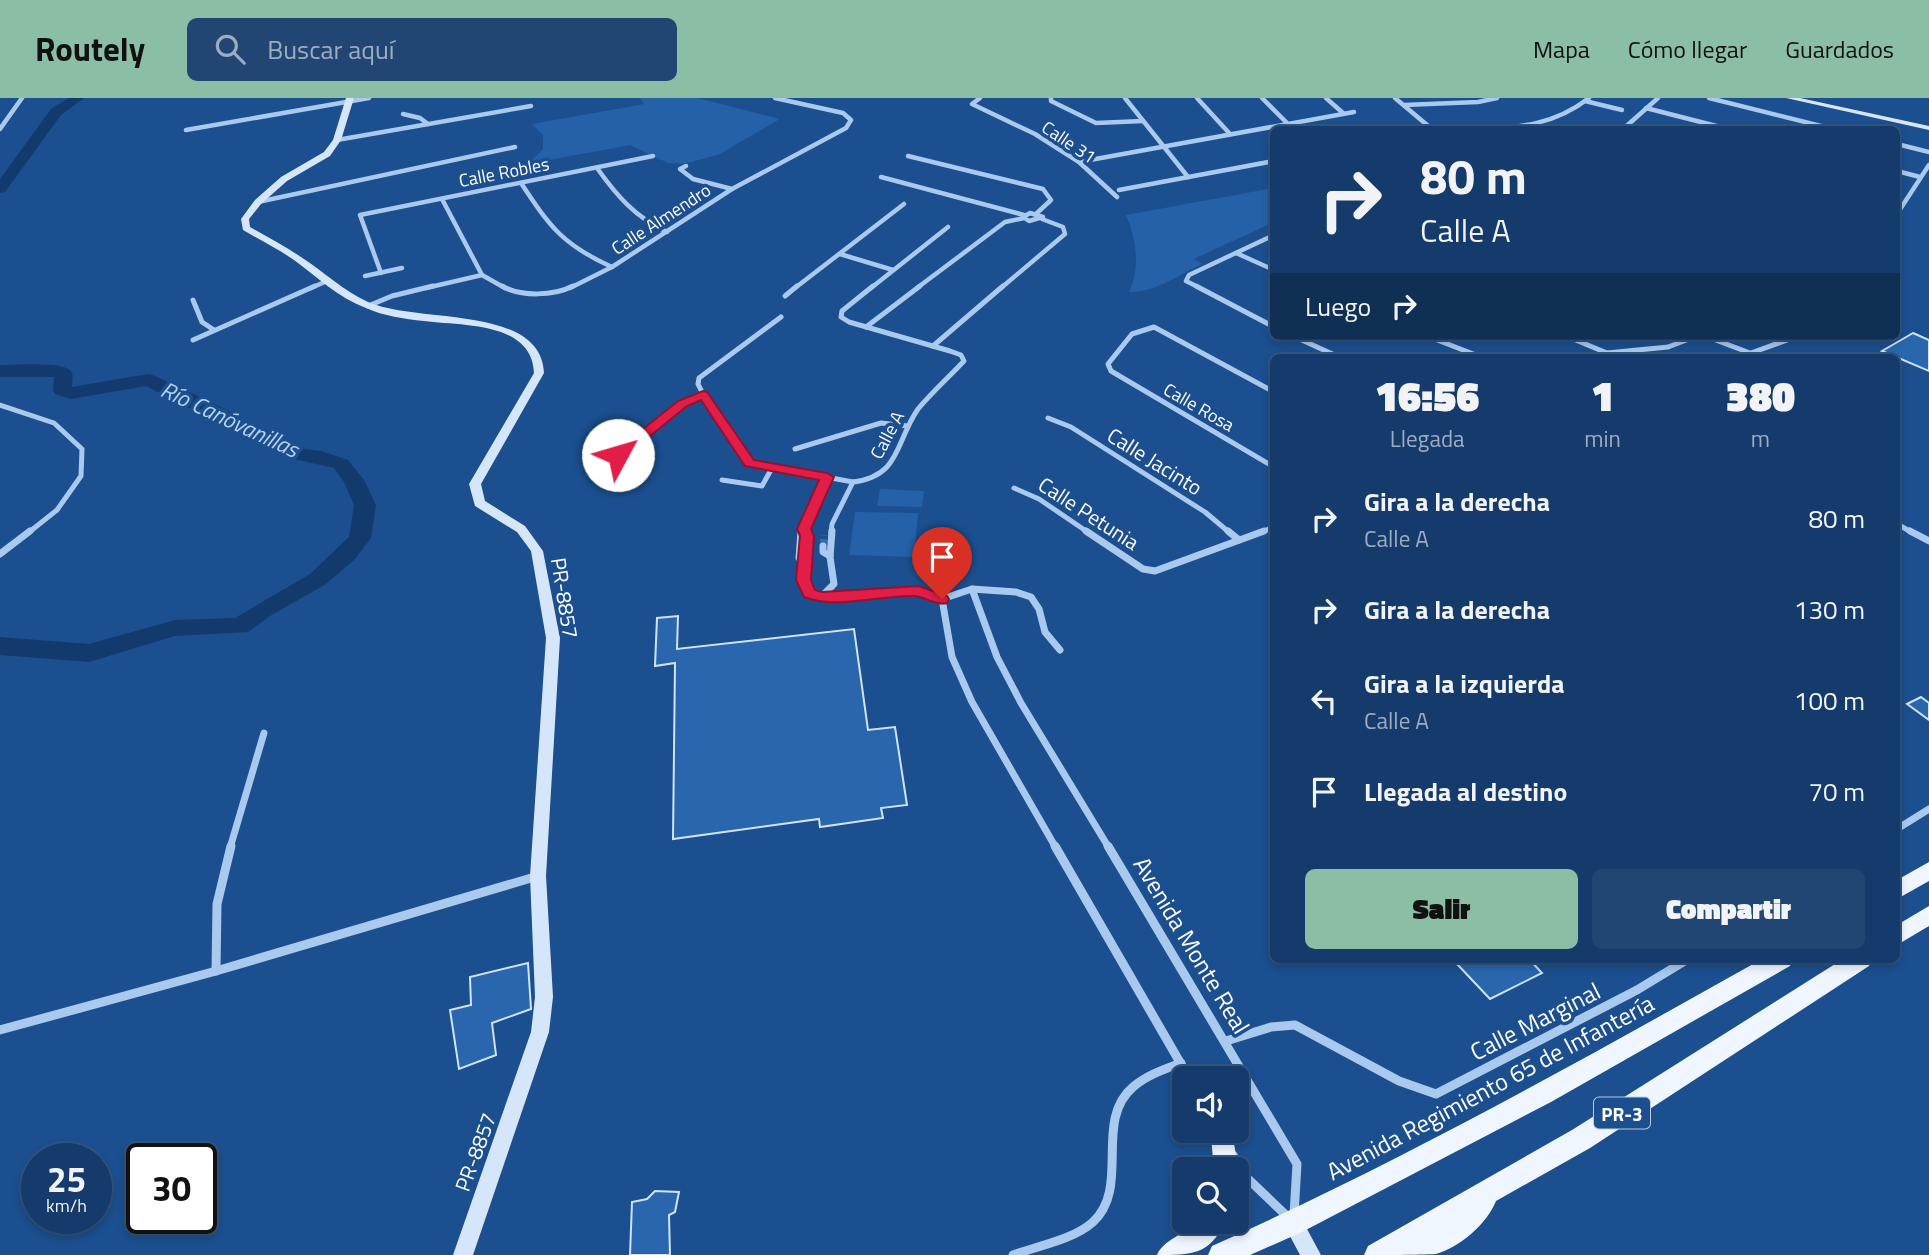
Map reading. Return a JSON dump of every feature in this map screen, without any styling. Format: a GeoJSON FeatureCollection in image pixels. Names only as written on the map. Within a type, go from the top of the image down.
{"type":"FeatureCollection","features":[{"type":"Feature","properties":{"kind":"main road"},"geometry":{"type":"LineString","coordinates":[[1900,888],[1929,871]]}},
{"type":"Feature","properties":{"kind":"main road"},"geometry":{"type":"LineString","coordinates":[[1900,934],[1929,915]]}},
{"type":"Feature","properties":{"kind":"main road","name":"Avenida Regimiento 65 de Infantería"},"geometry":{"type":"LineString","coordinates":[[1221,1255],[1293,1223],[1543,1094],[1775,963]]}},
{"type":"Feature","properties":{"kind":"main road","name":"PR-3"},"geometry":{"type":"LineString","coordinates":[[1377,1255],[1581,1139],[1855,963]]}},
{"type":"Feature","properties":{"kind":"main road"},"geometry":{"type":"LineString","coordinates":[[1408,1255],[1458,1229],[1495,1188]]}},
{"type":"Feature","properties":{"kind":"main road"},"geometry":{"type":"LineString","coordinates":[[1170,1255],[1191,1245],[1205,1234]]}},
{"type":"Feature","properties":{"kind":"street"},"geometry":{"type":"LineString","coordinates":[[0,129],[22,98]]}},
{"type":"Feature","properties":{"kind":"street"},"geometry":{"type":"LineString","coordinates":[[186,130],[369,98]]}},
{"type":"Feature","properties":{"kind":"street","name":"Calle Almendro"},"geometry":{"type":"LineString","coordinates":[[482,275],[510,290],[543,294],[568,289],[612,267],[732,189],[846,128],[851,120],[843,113],[775,98]]}},
{"type":"Feature","properties":{"kind":"street","name":"Calle 31"},"geometry":{"type":"LineString","coordinates":[[980,98],[972,104],[1035,134],[1079,162],[1116,197]]}},
{"type":"Feature","properties":{"kind":"street"},"geometry":{"type":"LineString","coordinates":[[1051,98],[1051,101],[1096,123],[1143,121]]}},
{"type":"Feature","properties":{"kind":"street"},"geometry":{"type":"LineString","coordinates":[[1125,98],[1188,177]]}},
{"type":"Feature","properties":{"kind":"street"},"geometry":{"type":"LineString","coordinates":[[1197,98],[1230,134]]}},
{"type":"Feature","properties":{"kind":"street"},"geometry":{"type":"LineString","coordinates":[[1262,98],[1288,124]]}},
{"type":"Feature","properties":{"kind":"street"},"geometry":{"type":"LineString","coordinates":[[1326,98],[1343,113]]}},
{"type":"Feature","properties":{"kind":"street"},"geometry":{"type":"LineString","coordinates":[[1395,98],[1428,126]]}},
{"type":"Feature","properties":{"kind":"street"},"geometry":{"type":"LineString","coordinates":[[1404,105],[1478,102],[1497,98]]}},
{"type":"Feature","properties":{"kind":"street"},"geometry":{"type":"LineString","coordinates":[[1626,126],[1658,98]]}},
{"type":"Feature","properties":{"kind":"street"},"geometry":{"type":"LineString","coordinates":[[1709,98],[1821,126]]}},
{"type":"Feature","properties":{"kind":"street"},"geometry":{"type":"LineString","coordinates":[[1790,98],[1929,128]]}},
{"type":"Feature","properties":{"kind":"street"},"geometry":{"type":"LineString","coordinates":[[1519,126],[1548,123],[1572,113],[1587,99],[1622,110]]}},
{"type":"Feature","properties":{"kind":"street"},"geometry":{"type":"LineString","coordinates":[[258,202],[285,179],[327,154],[337,140],[350,100]]}},
{"type":"Feature","properties":{"kind":"street"},"geometry":{"type":"LineString","coordinates":[[337,140],[531,106]]}},
{"type":"Feature","properties":{"kind":"street"},"geometry":{"type":"LineString","coordinates":[[1646,108],[1716,126]]}},
{"type":"Feature","properties":{"kind":"street"},"geometry":{"type":"LineString","coordinates":[[1276,126],[1354,112]]}},
{"type":"Feature","properties":{"kind":"street"},"geometry":{"type":"LineString","coordinates":[[403,114],[420,117],[428,124]]}},
{"type":"Feature","properties":{"kind":"street"},"geometry":{"type":"LineString","coordinates":[[1079,162],[1270,127]]}},
{"type":"Feature","properties":{"kind":"street"},"geometry":{"type":"LineString","coordinates":[[1900,145],[1929,152]]}},
{"type":"Feature","properties":{"kind":"street"},"geometry":{"type":"LineString","coordinates":[[258,202],[515,146]]}},
{"type":"Feature","properties":{"kind":"street","name":"Calle Robles"},"geometry":{"type":"LineString","coordinates":[[381,273],[360,215],[653,156]]}},
{"type":"Feature","properties":{"kind":"street"},"geometry":{"type":"LineString","coordinates":[[866,327],[1005,222],[1037,213],[1052,198],[1043,189],[908,156]]}},
{"type":"Feature","properties":{"kind":"street"},"geometry":{"type":"LineString","coordinates":[[1119,190],[1270,162]]}},
{"type":"Feature","properties":{"kind":"street"},"geometry":{"type":"LineString","coordinates":[[1900,209],[1929,165]]}},
{"type":"Feature","properties":{"kind":"street"},"geometry":{"type":"LineString","coordinates":[[686,166],[680,169],[693,178],[732,189]]}},
{"type":"Feature","properties":{"kind":"street"},"geometry":{"type":"LineString","coordinates":[[597,167],[628,211],[667,232]]}},
{"type":"Feature","properties":{"kind":"street"},"geometry":{"type":"LineString","coordinates":[[1900,172],[1920,177]]}},
{"type":"Feature","properties":{"kind":"street"},"geometry":{"type":"LineString","coordinates":[[881,177],[1024,216],[1033,222],[1042,219],[1063,226],[1065,234],[933,346]]}},
{"type":"Feature","properties":{"kind":"street"},"geometry":{"type":"LineString","coordinates":[[521,183],[556,236],[578,253],[612,267]]}},
{"type":"Feature","properties":{"kind":"street"},"geometry":{"type":"LineString","coordinates":[[368,306],[393,296],[482,275],[442,198]]}},
{"type":"Feature","properties":{"kind":"street","name":"PR-8857"},"geometry":{"type":"LineString","coordinates":[[258,202],[245,219],[246,228],[297,258],[327,281],[368,306],[415,317],[507,330],[528,342],[540,361],[539,373],[475,484],[480,503],[521,528],[537,551],[553,638],[538,876],[544,998],[540,1032],[463,1255]]}},
{"type":"Feature","properties":{"kind":"street"},"geometry":{"type":"LineString","coordinates":[[1900,202],[1904,203]]}},
{"type":"Feature","properties":{"kind":"street"},"geometry":{"type":"LineString","coordinates":[[785,296],[904,204]]}},
{"type":"Feature","properties":{"kind":"street"},"geometry":{"type":"LineString","coordinates":[[1037,213],[1042,215],[1042,219]]}},
{"type":"Feature","properties":{"kind":"street","name":"Calle A"},"geometry":{"type":"LineString","coordinates":[[703,394],[750,463],[853,482],[870,482],[882,476],[890,467],[912,418],[964,362],[961,355],[841,317],[842,311],[948,227]]}},
{"type":"Feature","properties":{"kind":"street"},"geometry":{"type":"LineString","coordinates":[[1270,237],[1189,275],[1186,281],[1270,325]]}},
{"type":"Feature","properties":{"kind":"street"},"geometry":{"type":"LineString","coordinates":[[1236,253],[1270,268]]}},
{"type":"Feature","properties":{"kind":"street"},"geometry":{"type":"LineString","coordinates":[[840,254],[893,270]]}},
{"type":"Feature","properties":{"kind":"street"},"geometry":{"type":"LineString","coordinates":[[365,276],[402,268]]}},
{"type":"Feature","properties":{"kind":"street"},"geometry":{"type":"LineString","coordinates":[[193,340],[327,281]]}},
{"type":"Feature","properties":{"kind":"street"},"geometry":{"type":"LineString","coordinates":[[193,300],[202,322],[214,330]]}},
{"type":"Feature","properties":{"kind":"street"},"geometry":{"type":"LineString","coordinates":[[596,472],[683,404],[703,394],[698,384],[699,378],[781,317]]}},
{"type":"Feature","properties":{"kind":"street","name":"Calle Rosa"},"geometry":{"type":"LineString","coordinates":[[1270,390],[1154,327],[1141,326],[1132,331],[1108,364],[1111,371],[1270,465]]}},
{"type":"Feature","properties":{"kind":"street"},"geometry":{"type":"LineString","coordinates":[[1302,340],[1332,354]]}},
{"type":"Feature","properties":{"kind":"street"},"geometry":{"type":"LineString","coordinates":[[1437,340],[1473,354]]}},
{"type":"Feature","properties":{"kind":"street"},"geometry":{"type":"LineString","coordinates":[[1575,340],[1607,354],[1668,347],[1686,340]]}},
{"type":"Feature","properties":{"kind":"street"},"geometry":{"type":"LineString","coordinates":[[1716,340],[1751,353],[1787,340]]}},
{"type":"Feature","properties":{"kind":"street"},"geometry":{"type":"LineString","coordinates":[[0,405],[54,423],[82,449],[81,476],[57,510],[0,554]]}},
{"type":"Feature","properties":{"kind":"street","name":"Calle Jacinto"},"geometry":{"type":"LineString","coordinates":[[1048,418],[1070,427],[1205,512],[1239,540]]}},
{"type":"Feature","properties":{"kind":"street"},"geometry":{"type":"LineString","coordinates":[[795,449],[881,423],[908,426]]}},
{"type":"Feature","properties":{"kind":"street"},"geometry":{"type":"LineString","coordinates":[[722,481],[762,486],[772,468]]}},
{"type":"Feature","properties":{"kind":"street"},"geometry":{"type":"LineString","coordinates":[[827,477],[804,529],[807,536],[807,558],[803,563],[804,587],[810,593],[820,597],[910,591],[942,599],[972,589],[1016,592],[1031,597],[1039,609],[1045,632],[1060,650]]}},
{"type":"Feature","properties":{"kind":"street"},"geometry":{"type":"LineString","coordinates":[[824,535],[853,482]]}},
{"type":"Feature","properties":{"kind":"street","name":"Calle Petunia"},"geometry":{"type":"LineString","coordinates":[[1014,488],[1039,499],[1143,569],[1155,571],[1239,540]]}},
{"type":"Feature","properties":{"kind":"street"},"geometry":{"type":"LineString","coordinates":[[820,597],[834,584],[830,556],[832,524]]}},
{"type":"Feature","properties":{"kind":"street"},"geometry":{"type":"LineString","coordinates":[[1900,526],[1929,541]]}},
{"type":"Feature","properties":{"kind":"street"},"geometry":{"type":"LineString","coordinates":[[1239,540],[1270,528]]}},
{"type":"Feature","properties":{"kind":"street"},"geometry":{"type":"LineString","coordinates":[[823,546],[823,552],[830,556]]}},
{"type":"Feature","properties":{"kind":"street","name":"Avenida Monte Real"},"geometry":{"type":"LineString","coordinates":[[972,589],[997,656],[1021,703],[1226,1041],[1297,1164],[1293,1223]]}},
{"type":"Feature","properties":{"kind":"street"},"geometry":{"type":"LineString","coordinates":[[942,599],[952,657],[972,702],[1183,1066]]}},
{"type":"Feature","properties":{"kind":"street"},"geometry":{"type":"LineString","coordinates":[[216,971],[217,904],[237,821],[264,733]]}},
{"type":"Feature","properties":{"kind":"street"},"geometry":{"type":"LineString","coordinates":[[1900,827],[1929,809]]}},
{"type":"Feature","properties":{"kind":"street"},"geometry":{"type":"LineString","coordinates":[[0,1030],[216,971],[538,876]]}},
{"type":"Feature","properties":{"kind":"street","name":"Calle Marginal"},"geometry":{"type":"LineString","coordinates":[[1226,1041],[1270,1027],[1295,1025],[1399,1081],[1436,1094],[1637,990],[1681,963]]}},
{"type":"Feature","properties":{"kind":"street"},"geometry":{"type":"LineString","coordinates":[[1013,1255],[1091,1225],[1103,1211],[1111,1185],[1114,1125],[1123,1098],[1149,1076],[1181,1063]]}},
{"type":"Feature","properties":{"kind":"street"},"geometry":{"type":"LineString","coordinates":[[1226,1143],[1246,1177],[1293,1223],[1311,1255]]}},
{"type":"Feature","properties":{"kind":"shaded area"},"geometry":{"type":"Polygon","coordinates":[[[640,98],[698,98],[780,119],[718,155],[683,164],[668,163],[630,145],[533,163],[532,160],[543,149],[543,135],[532,124],[644,104],[640,98]]]}},
{"type":"Feature","properties":{"kind":"shaded area"},"geometry":{"type":"Polygon","coordinates":[[[1270,189],[1270,224],[1194,259],[1202,264],[1167,282],[1139,291],[1129,292],[1135,273],[1136,253],[1126,215],[1270,189]]]}},
{"type":"Feature","properties":{"kind":"shaded area"},"geometry":{"type":"Polygon","coordinates":[[[880,489],[924,491],[922,507],[877,506],[880,489]]]}},
{"type":"Feature","properties":{"kind":"shaded area"},"geometry":{"type":"Polygon","coordinates":[[[855,512],[918,513],[914,557],[849,555],[855,512]]]}},
{"type":"Feature","properties":{"kind":"building"},"geometry":{"type":"Polygon","coordinates":[[[1913,333],[1929,340],[1929,371],[1900,359],[1900,354],[1882,351],[1913,333]]]}},
{"type":"Feature","properties":{"kind":"building"},"geometry":{"type":"Polygon","coordinates":[[[678,616],[677,649],[854,629],[868,730],[895,727],[907,805],[881,808],[883,818],[820,827],[819,819],[673,839],[675,663],[655,666],[657,618],[678,616]]]}},
{"type":"Feature","properties":{"kind":"building"},"geometry":{"type":"Polygon","coordinates":[[[1921,697],[1929,703],[1929,720],[1907,704],[1921,697]]]}},
{"type":"Feature","properties":{"kind":"building"},"geometry":{"type":"Polygon","coordinates":[[[528,963],[531,1009],[492,1023],[496,1055],[459,1069],[450,1010],[471,1005],[470,977],[528,963]]]}},
{"type":"Feature","properties":{"kind":"building"},"geometry":{"type":"Polygon","coordinates":[[[1533,963],[1542,973],[1490,999],[1457,964],[1533,963]]]}},
{"type":"Feature","properties":{"kind":"building"},"geometry":{"type":"Polygon","coordinates":[[[655,1191],[679,1192],[675,1212],[669,1215],[670,1255],[630,1255],[632,1202],[647,1199],[655,1191]]]}},
{"type":"Feature","properties":{"kind":"waterway","name":"Río Canóvanillas"},"geometry":{"type":"LineString","coordinates":[[0,189],[56,112],[78,98]]}},
{"type":"Feature","properties":{"kind":"waterway","name":"Río Canóvanillas"},"geometry":{"type":"LineString","coordinates":[[0,371],[54,371],[64,374],[62,390],[71,393],[148,380],[206,407],[292,453],[321,457],[341,464],[354,480],[365,505],[360,538],[347,554],[318,579],[262,610],[240,626],[175,628],[89,653],[0,646]]}},
{"type":"Feature","properties":{"kind":"tunnel"},"geometry":{"type":"LineString","coordinates":[[823,546],[824,535]]}},
{"type":"Feature","properties":{"kind":"route"},"geometry":{"type":"LineString","coordinates":[[618,455],[683,404],[703,394],[750,463],[827,477],[804,529],[807,536],[807,558],[803,563],[804,587],[810,593],[820,597],[919,591],[942,599]]}}]}
